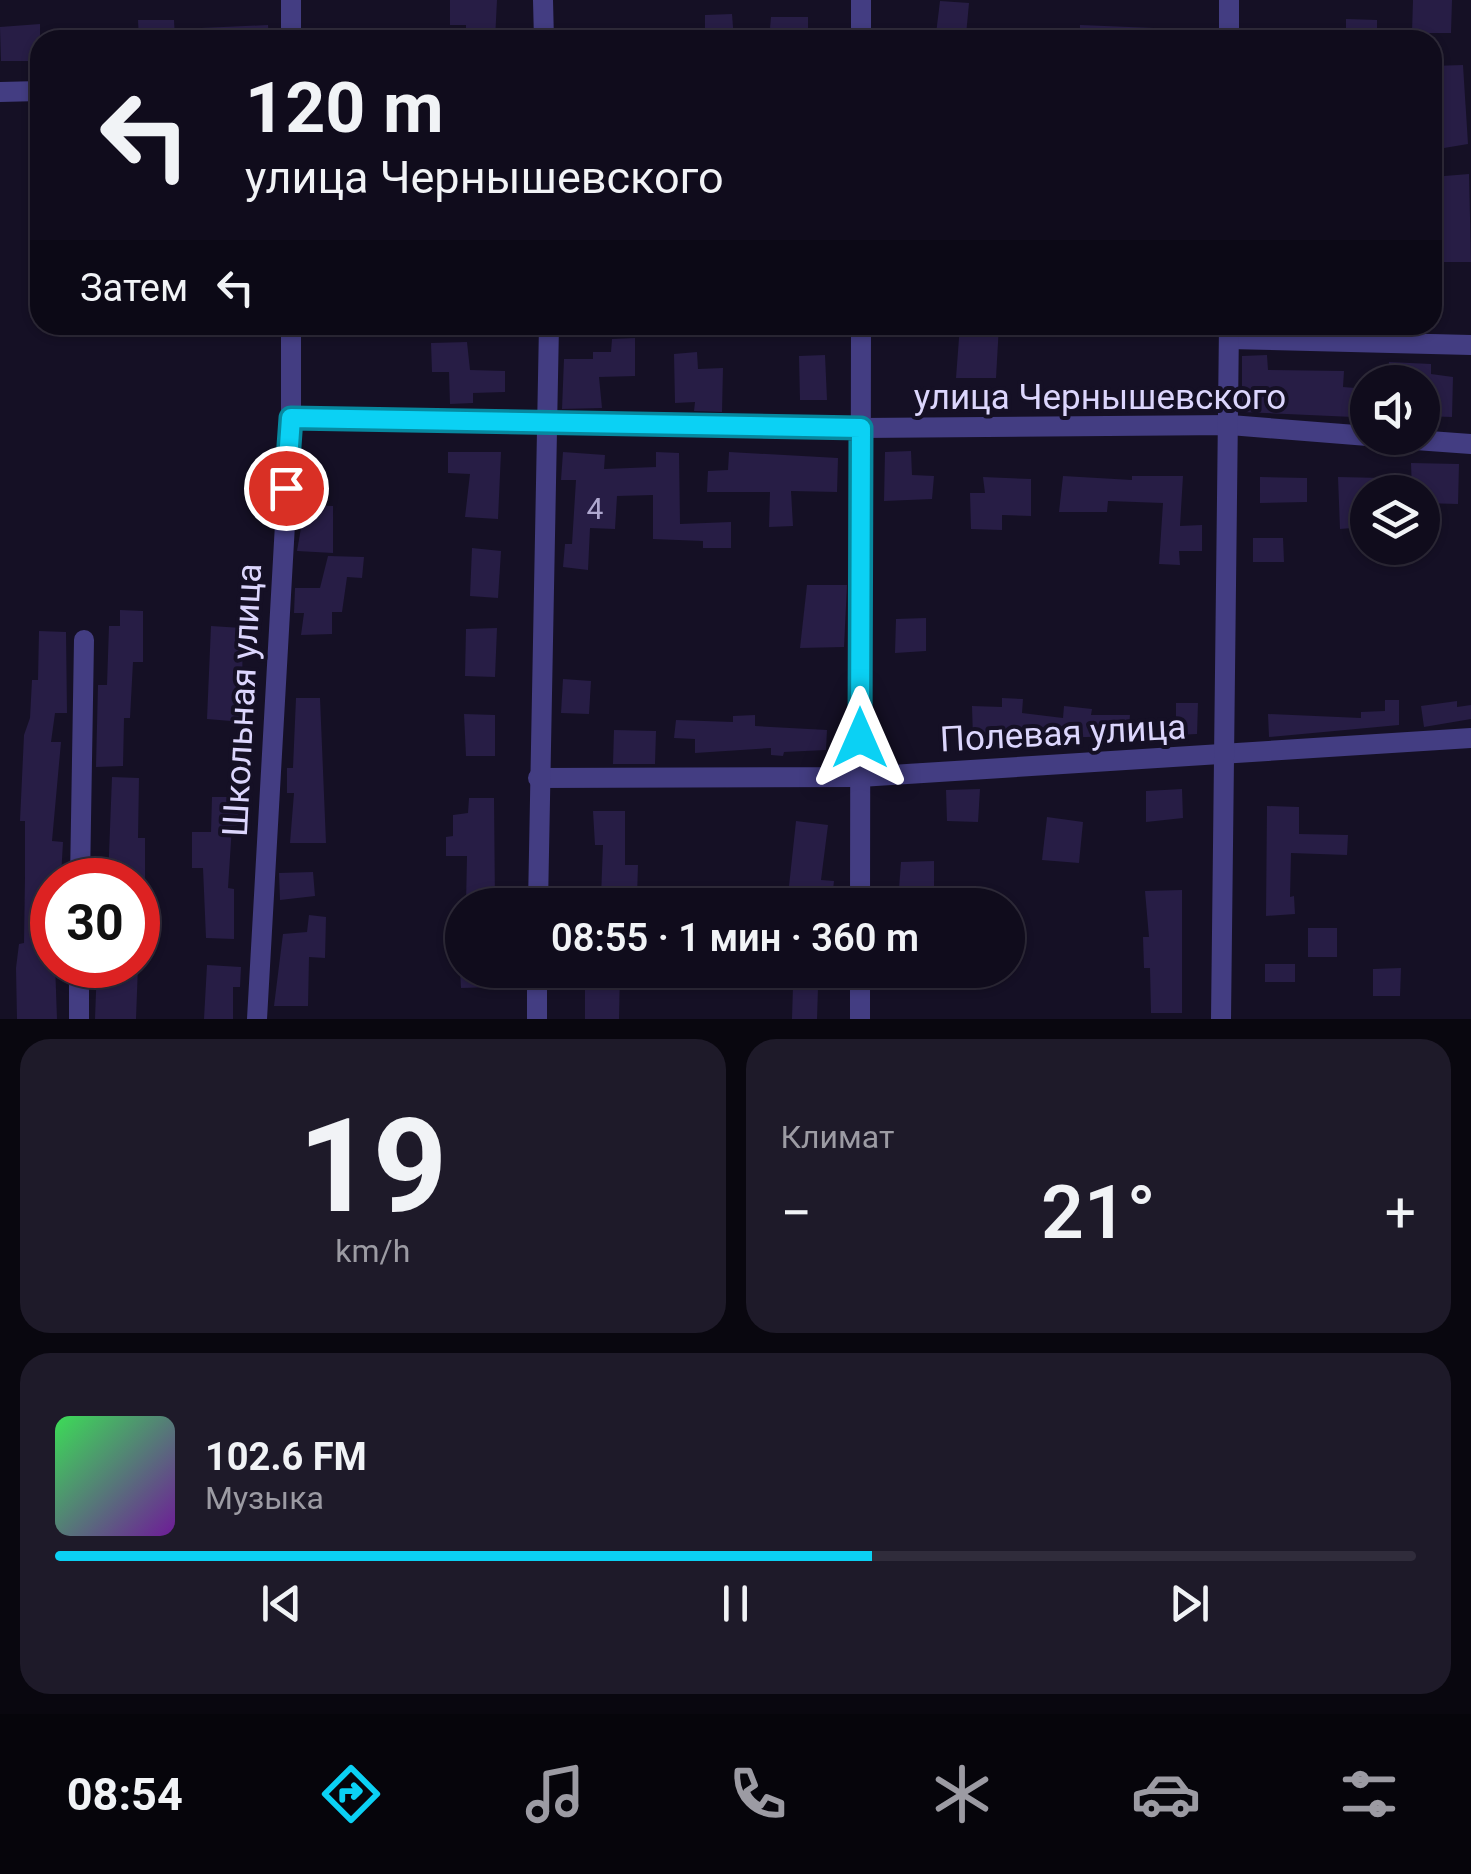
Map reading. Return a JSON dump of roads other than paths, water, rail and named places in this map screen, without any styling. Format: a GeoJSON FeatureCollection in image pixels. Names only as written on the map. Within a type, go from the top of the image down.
{"type":"FeatureCollection","features":[{"type":"Feature","properties":{"kind":"street"},"geometry":{"type":"LineString","coordinates":[[291,0],[291,30]]}},
{"type":"Feature","properties":{"kind":"street"},"geometry":{"type":"LineString","coordinates":[[544,0],[544,30]]}},
{"type":"Feature","properties":{"kind":"street"},"geometry":{"type":"LineString","coordinates":[[861,0],[861,30]]}},
{"type":"Feature","properties":{"kind":"street"},"geometry":{"type":"LineString","coordinates":[[1229,0],[1229,30]]}},
{"type":"Feature","properties":{"kind":"street"},"geometry":{"type":"LineString","coordinates":[[0,92],[30,91]]}},
{"type":"Feature","properties":{"kind":"street","name":"Школьная улица"},"geometry":{"type":"LineString","coordinates":[[257,1019],[291,418],[291,335]]}},
{"type":"Feature","properties":{"kind":"street"},"geometry":{"type":"LineString","coordinates":[[538,888],[550,424],[548,335]]}},
{"type":"Feature","properties":{"kind":"street"},"geometry":{"type":"LineString","coordinates":[[860,888],[861,335]]}},
{"type":"Feature","properties":{"kind":"street"},"geometry":{"type":"LineString","coordinates":[[1221,1019],[1230,335]]}},
{"type":"Feature","properties":{"kind":"street"},"geometry":{"type":"LineString","coordinates":[[1286,335],[1471,345]]}},
{"type":"Feature","properties":{"kind":"street","name":"улица Чернышевского"},"geometry":{"type":"LineString","coordinates":[[291,418],[861,428],[1230,425],[1350,435]]}},
{"type":"Feature","properties":{"kind":"street"},"geometry":{"type":"LineString","coordinates":[[1440,442],[1471,444]]}},
{"type":"Feature","properties":{"kind":"street"},"geometry":{"type":"LineString","coordinates":[[80,858],[84,640]]}},
{"type":"Feature","properties":{"kind":"street","name":"Полевая улица"},"geometry":{"type":"LineString","coordinates":[[538,778],[860,778],[1227,757],[1471,738]]}},
{"type":"Feature","properties":{"kind":"street"},"geometry":{"type":"LineString","coordinates":[[78,1019],[79,988]]}},
{"type":"Feature","properties":{"kind":"street"},"geometry":{"type":"LineString","coordinates":[[537,1019],[538,988]]}},
{"type":"Feature","properties":{"kind":"street"},"geometry":{"type":"LineString","coordinates":[[860,988],[860,1019]]}}]}
